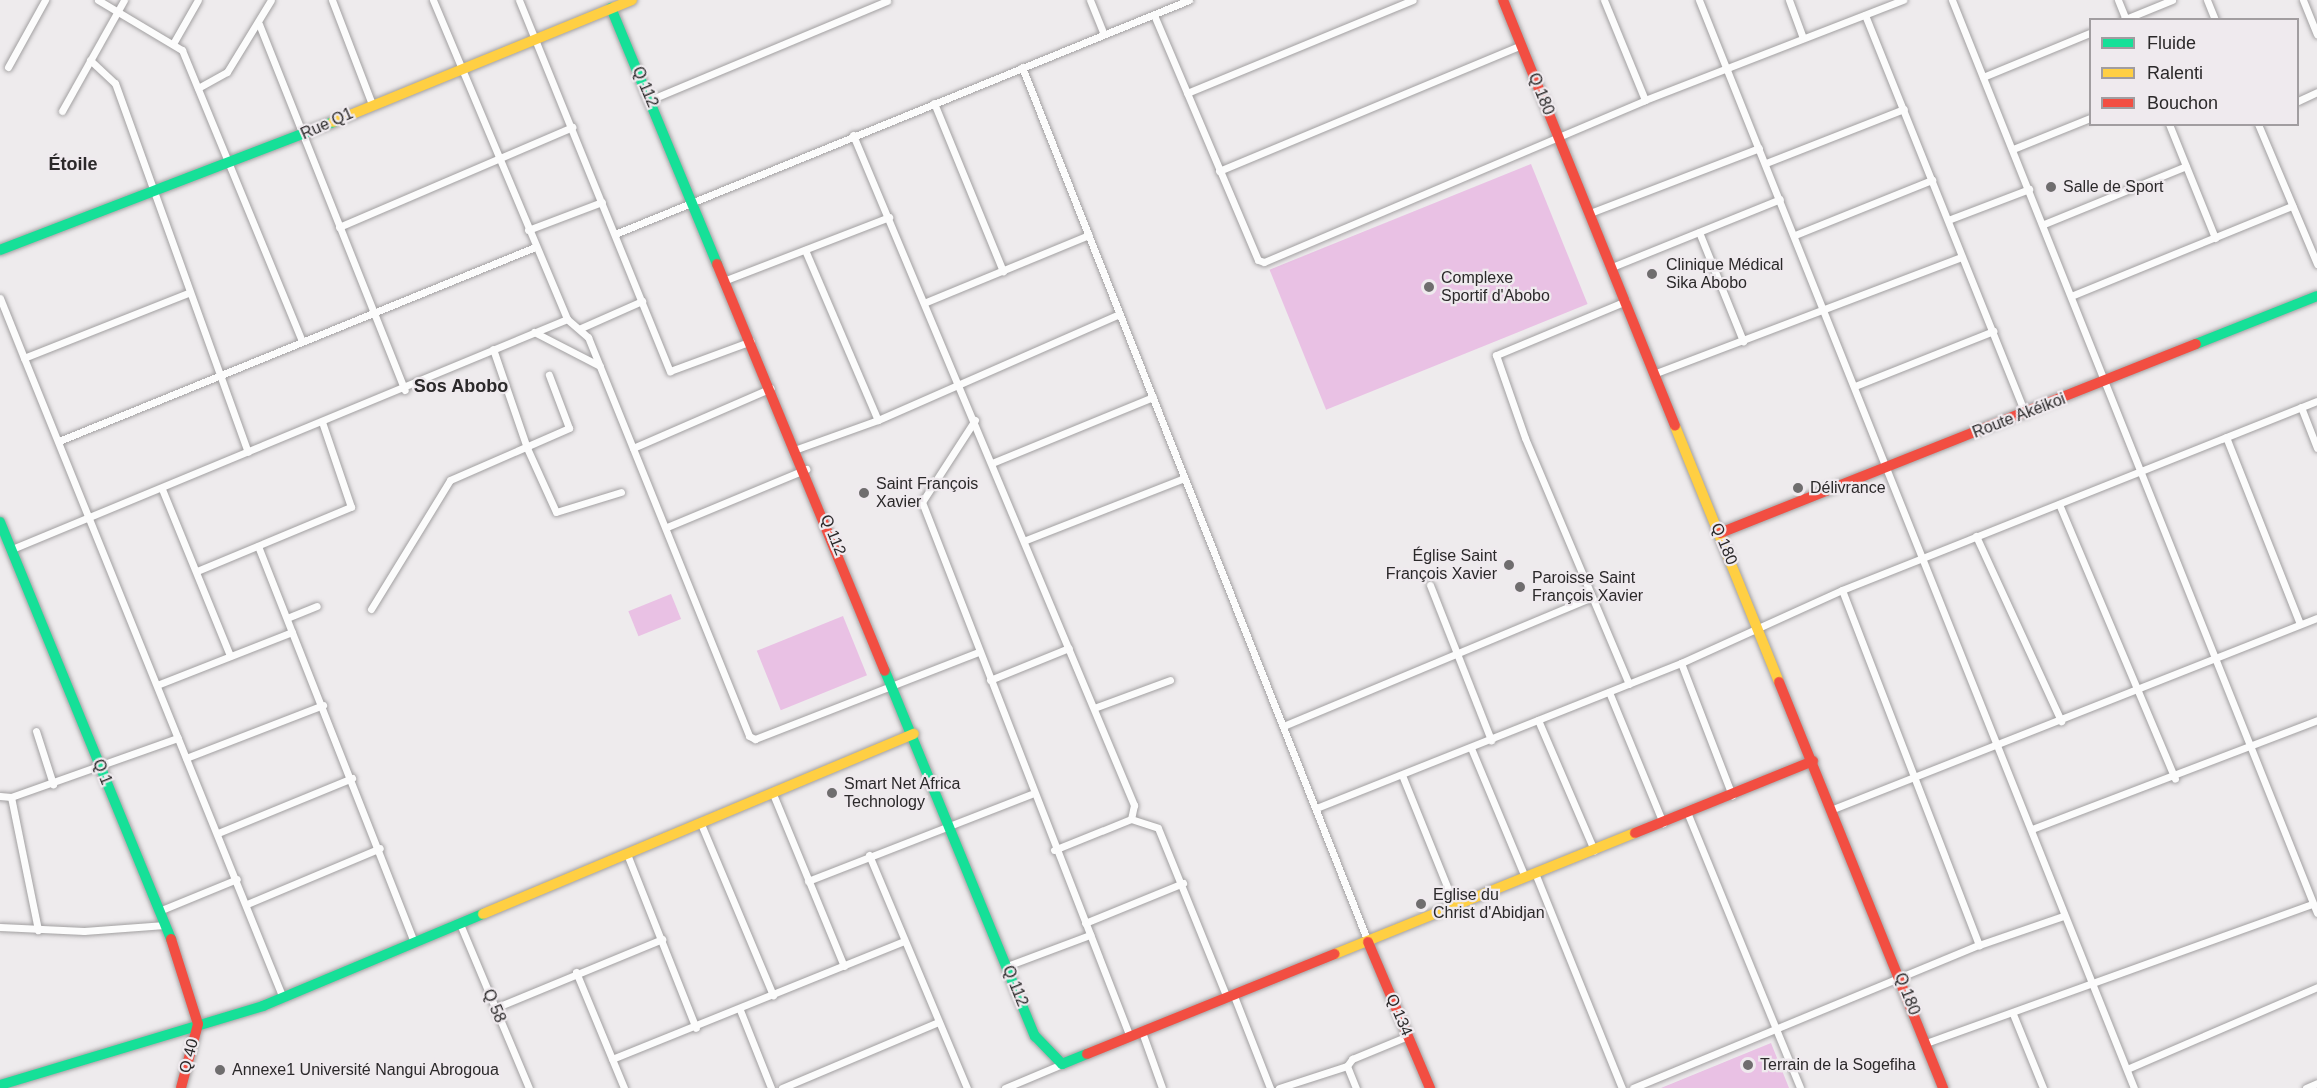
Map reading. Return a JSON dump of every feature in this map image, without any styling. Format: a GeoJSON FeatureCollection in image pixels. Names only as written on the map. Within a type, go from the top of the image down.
{"type":"FeatureCollection","features":[{"type":"Feature","properties":{"kind":"street"},"geometry":{"type":"LineString","coordinates":[[8,67],[45,0]]}},
{"type":"Feature","properties":{"kind":"street"},"geometry":{"type":"LineString","coordinates":[[98,0],[174,42],[198,88],[302,341]]}},
{"type":"Feature","properties":{"kind":"street"},"geometry":{"type":"LineString","coordinates":[[62,111],[124,0]]}},
{"type":"Feature","properties":{"kind":"street"},"geometry":{"type":"LineString","coordinates":[[174,42],[198,0]]}},
{"type":"Feature","properties":{"kind":"street"},"geometry":{"type":"LineString","coordinates":[[198,88],[227,72],[259,24],[271,0]]}},
{"type":"Feature","properties":{"kind":"street"},"geometry":{"type":"LineString","coordinates":[[332,0],[372,104]]}},
{"type":"Feature","properties":{"kind":"street"},"geometry":{"type":"LineString","coordinates":[[433,0],[460,68],[501,157],[528,230],[567,319],[581,328],[600,366],[752,738],[978,652]]}},
{"type":"Feature","properties":{"kind":"street"},"geometry":{"type":"LineString","coordinates":[[519,0],[672,373],[752,341]]}},
{"type":"Feature","properties":{"kind":"street","name":"Rue Q1"},"geometry":{"type":"LineString","coordinates":[[0,242],[19,239],[153,193],[303,135],[372,104],[534,39],[610,4],[632,0]]}},
{"type":"Feature","properties":{"kind":"street"},"geometry":{"type":"LineString","coordinates":[[1090,0],[1104,34]]}},
{"type":"Feature","properties":{"kind":"street"},"geometry":{"type":"LineString","coordinates":[[615,234],[694,204],[853,135],[1189,0]]}},
{"type":"Feature","properties":{"kind":"street"},"geometry":{"type":"LineString","coordinates":[[1187,93],[1413,0]]}},
{"type":"Feature","properties":{"kind":"street","name":"Q 180"},"geometry":{"type":"LineString","coordinates":[[1503,0],[1833,809],[1943,1088]]}},
{"type":"Feature","properties":{"kind":"street"},"geometry":{"type":"LineString","coordinates":[[1604,0],[1645,100]]}},
{"type":"Feature","properties":{"kind":"street"},"geometry":{"type":"LineString","coordinates":[[1699,0],[1795,235],[1922,558],[2000,744],[2063,916],[2134,1088]]}},
{"type":"Feature","properties":{"kind":"street"},"geometry":{"type":"LineString","coordinates":[[1789,0],[1803,38]]}},
{"type":"Feature","properties":{"kind":"street"},"geometry":{"type":"LineString","coordinates":[[1154,15],[1258,260],[1264,262],[1645,100],[1903,0]]}},
{"type":"Feature","properties":{"kind":"street"},"geometry":{"type":"LineString","coordinates":[[1952,0],[2044,224],[2104,382],[2218,657],[2317,913]]}},
{"type":"Feature","properties":{"kind":"street"},"geometry":{"type":"LineString","coordinates":[[2118,0],[2125,18]]}},
{"type":"Feature","properties":{"kind":"street"},"geometry":{"type":"LineString","coordinates":[[2127,18],[2172,0]]}},
{"type":"Feature","properties":{"kind":"street"},"geometry":{"type":"LineString","coordinates":[[2207,0],[2214,18]]}},
{"type":"Feature","properties":{"kind":"street"},"geometry":{"type":"LineString","coordinates":[[2303,0],[2317,34]]}},
{"type":"Feature","properties":{"kind":"street"},"geometry":{"type":"LineString","coordinates":[[650,100],[887,1]]}},
{"type":"Feature","properties":{"kind":"street","name":"Q 112"},"geometry":{"type":"LineString","coordinates":[[610,4],[806,469],[1040,1046],[1062,1064]]}},
{"type":"Feature","properties":{"kind":"street"},"geometry":{"type":"LineString","coordinates":[[1865,15],[1905,109],[2025,414]]}},
{"type":"Feature","properties":{"kind":"street"},"geometry":{"type":"LineString","coordinates":[[259,24],[405,390]]}},
{"type":"Feature","properties":{"kind":"street"},"geometry":{"type":"LineString","coordinates":[[1983,77],[2089,34]]}},
{"type":"Feature","properties":{"kind":"street"},"geometry":{"type":"LineString","coordinates":[[1219,171],[1521,45]]}},
{"type":"Feature","properties":{"kind":"street"},"geometry":{"type":"LineString","coordinates":[[90,60],[112,77],[188,294],[248,452]]}},
{"type":"Feature","properties":{"kind":"street"},"geometry":{"type":"LineString","coordinates":[[1022,67],[1184,478],[1319,807],[1368,942]]}},
{"type":"Feature","properties":{"kind":"street"},"geometry":{"type":"LineString","coordinates":[[2299,101],[2317,92]]}},
{"type":"Feature","properties":{"kind":"street"},"geometry":{"type":"LineString","coordinates":[[934,103],[1003,271]]}},
{"type":"Feature","properties":{"kind":"street"},"geometry":{"type":"LineString","coordinates":[[1766,163],[1905,109]]}},
{"type":"Feature","properties":{"kind":"street"},"geometry":{"type":"LineString","coordinates":[[2013,150],[2089,119]]}},
{"type":"Feature","properties":{"kind":"street"},"geometry":{"type":"LineString","coordinates":[[2170,126],[2215,238]]}},
{"type":"Feature","properties":{"kind":"street"},"geometry":{"type":"LineString","coordinates":[[2259,126],[2317,264]]}},
{"type":"Feature","properties":{"kind":"street"},"geometry":{"type":"LineString","coordinates":[[339,227],[572,127]]}},
{"type":"Feature","properties":{"kind":"street"},"geometry":{"type":"LineString","coordinates":[[853,135],[957,385],[975,420],[1026,540],[1134,804],[1131,819]]}},
{"type":"Feature","properties":{"kind":"street"},"geometry":{"type":"LineString","coordinates":[[1590,213],[1760,148]]}},
{"type":"Feature","properties":{"kind":"street"},"geometry":{"type":"LineString","coordinates":[[2044,224],[2186,166]]}},
{"type":"Feature","properties":{"kind":"street"},"geometry":{"type":"LineString","coordinates":[[1795,235],[1932,180]]}},
{"type":"Feature","properties":{"kind":"street"},"geometry":{"type":"LineString","coordinates":[[1948,220],[2029,189]]}},
{"type":"Feature","properties":{"kind":"street"},"geometry":{"type":"LineString","coordinates":[[1612,267],[1780,198]]}},
{"type":"Feature","properties":{"kind":"street"},"geometry":{"type":"LineString","coordinates":[[528,230],[602,202]]}},
{"type":"Feature","properties":{"kind":"street"},"geometry":{"type":"LineString","coordinates":[[2071,296],[2292,206]]}},
{"type":"Feature","properties":{"kind":"street"},"geometry":{"type":"LineString","coordinates":[[726,280],[889,217]]}},
{"type":"Feature","properties":{"kind":"street"},"geometry":{"type":"LineString","coordinates":[[1699,232],[1743,341]]}},
{"type":"Feature","properties":{"kind":"street"},"geometry":{"type":"LineString","coordinates":[[924,303],[1089,235]]}},
{"type":"Feature","properties":{"kind":"street","name":"Rue Q1"},"geometry":{"type":"LineString","coordinates":[[0,250],[19,239]]}},
{"type":"Feature","properties":{"kind":"street"},"geometry":{"type":"LineString","coordinates":[[59,441],[219,377],[373,310],[535,247]]}},
{"type":"Feature","properties":{"kind":"street"},"geometry":{"type":"LineString","coordinates":[[806,250],[878,420]]}},
{"type":"Feature","properties":{"kind":"street"},"geometry":{"type":"LineString","coordinates":[[1656,374],[1962,257]]}},
{"type":"Feature","properties":{"kind":"street"},"geometry":{"type":"LineString","coordinates":[[24,358],[188,294]]}},
{"type":"Feature","properties":{"kind":"street","name":"Route Akéikoi"},"geometry":{"type":"LineString","coordinates":[[1720,533],[2317,297]]}},
{"type":"Feature","properties":{"kind":"street"},"geometry":{"type":"LineString","coordinates":[[0,298],[186,758],[248,904],[283,998]]}},
{"type":"Feature","properties":{"kind":"street"},"geometry":{"type":"LineString","coordinates":[[581,328],[642,301]]}},
{"type":"Feature","properties":{"kind":"street"},"geometry":{"type":"LineString","coordinates":[[1626,301],[1496,355],[1590,598],[1629,684]]}},
{"type":"Feature","properties":{"kind":"street"},"geometry":{"type":"LineString","coordinates":[[797,449],[878,420],[1119,314]]}},
{"type":"Feature","properties":{"kind":"street"},"geometry":{"type":"LineString","coordinates":[[12,549],[405,390],[493,349],[567,319]]}},
{"type":"Feature","properties":{"kind":"street"},"geometry":{"type":"LineString","coordinates":[[1855,387],[1993,331]]}},
{"type":"Feature","properties":{"kind":"street"},"geometry":{"type":"LineString","coordinates":[[534,332],[600,366]]}},
{"type":"Feature","properties":{"kind":"street"},"geometry":{"type":"LineString","coordinates":[[493,349],[527,448],[561,514],[621,492]]}},
{"type":"Feature","properties":{"kind":"street"},"geometry":{"type":"LineString","coordinates":[[371,609],[450,480],[569,428],[549,375]]}},
{"type":"Feature","properties":{"kind":"street"},"geometry":{"type":"LineString","coordinates":[[633,448],[771,388]]}},
{"type":"Feature","properties":{"kind":"street"},"geometry":{"type":"LineString","coordinates":[[992,463],[1153,397]]}},
{"type":"Feature","properties":{"kind":"street"},"geometry":{"type":"LineString","coordinates":[[1319,807],[1681,663],[1842,590],[2317,401]]}},
{"type":"Feature","properties":{"kind":"street"},"geometry":{"type":"LineString","coordinates":[[2301,407],[2317,447]]}},
{"type":"Feature","properties":{"kind":"street"},"geometry":{"type":"LineString","coordinates":[[975,420],[922,502],[1031,794],[1130,1037]]}},
{"type":"Feature","properties":{"kind":"street"},"geometry":{"type":"LineString","coordinates":[[196,572],[351,507],[322,422]]}},
{"type":"Feature","properties":{"kind":"street"},"geometry":{"type":"LineString","coordinates":[[2226,437],[2300,624]]}},
{"type":"Feature","properties":{"kind":"street"},"geometry":{"type":"LineString","coordinates":[[667,527],[806,469]]}},
{"type":"Feature","properties":{"kind":"street"},"geometry":{"type":"LineString","coordinates":[[1026,540],[1184,478]]}},
{"type":"Feature","properties":{"kind":"street"},"geometry":{"type":"LineString","coordinates":[[162,489],[230,656]]}},
{"type":"Feature","properties":{"kind":"street"},"geometry":{"type":"LineString","coordinates":[[2059,504],[2142,689],[2175,778]]}},
{"type":"Feature","properties":{"kind":"street","name":"Q 1"},"geometry":{"type":"LineString","coordinates":[[0,522],[185,972],[198,1024]]}},
{"type":"Feature","properties":{"kind":"street"},"geometry":{"type":"LineString","coordinates":[[1976,536],[2061,721]]}},
{"type":"Feature","properties":{"kind":"street"},"geometry":{"type":"LineString","coordinates":[[258,546],[380,848],[414,942]]}},
{"type":"Feature","properties":{"kind":"street"},"geometry":{"type":"LineString","coordinates":[[1430,585],[1491,740]]}},
{"type":"Feature","properties":{"kind":"street"},"geometry":{"type":"LineString","coordinates":[[1842,590],[1917,775],[1979,945]]}},
{"type":"Feature","properties":{"kind":"street"},"geometry":{"type":"LineString","coordinates":[[1286,725],[1590,598]]}},
{"type":"Feature","properties":{"kind":"street"},"geometry":{"type":"LineString","coordinates":[[287,618],[317,606]]}},
{"type":"Feature","properties":{"kind":"street"},"geometry":{"type":"LineString","coordinates":[[1833,809],[2061,721],[2317,618]]}},
{"type":"Feature","properties":{"kind":"street"},"geometry":{"type":"LineString","coordinates":[[157,685],[292,632]]}},
{"type":"Feature","properties":{"kind":"street"},"geometry":{"type":"LineString","coordinates":[[990,680],[1069,648]]}},
{"type":"Feature","properties":{"kind":"street"},"geometry":{"type":"LineString","coordinates":[[1681,663],[1732,795]]}},
{"type":"Feature","properties":{"kind":"street"},"geometry":{"type":"LineString","coordinates":[[1094,708],[1170,680]]}},
{"type":"Feature","properties":{"kind":"street"},"geometry":{"type":"LineString","coordinates":[[1609,692],[1663,823]]}},
{"type":"Feature","properties":{"kind":"street"},"geometry":{"type":"LineString","coordinates":[[186,758],[322,705]]}},
{"type":"Feature","properties":{"kind":"street"},"geometry":{"type":"LineString","coordinates":[[1538,720],[1594,850]]}},
{"type":"Feature","properties":{"kind":"street"},"geometry":{"type":"LineString","coordinates":[[2032,829],[2175,778],[2317,720]]}},
{"type":"Feature","properties":{"kind":"street"},"geometry":{"type":"LineString","coordinates":[[36,731],[53,784]]}},
{"type":"Feature","properties":{"kind":"street"},"geometry":{"type":"LineString","coordinates":[[0,1085],[21,1084],[198,1024],[283,998],[914,734]]}},
{"type":"Feature","properties":{"kind":"street"},"geometry":{"type":"LineString","coordinates":[[0,796],[11,798],[100,768],[178,738]]}},
{"type":"Feature","properties":{"kind":"street"},"geometry":{"type":"LineString","coordinates":[[1471,748],[1530,875],[1622,1088]]}},
{"type":"Feature","properties":{"kind":"street"},"geometry":{"type":"LineString","coordinates":[[1005,1088],[1813,761]]}},
{"type":"Feature","properties":{"kind":"street"},"geometry":{"type":"LineString","coordinates":[[1402,775],[1455,906]]}},
{"type":"Feature","properties":{"kind":"street"},"geometry":{"type":"LineString","coordinates":[[218,833],[352,778]]}},
{"type":"Feature","properties":{"kind":"street"},"geometry":{"type":"LineString","coordinates":[[773,794],[844,966]]}},
{"type":"Feature","properties":{"kind":"street"},"geometry":{"type":"LineString","coordinates":[[808,881],[869,855],[1031,794]]}},
{"type":"Feature","properties":{"kind":"street"},"geometry":{"type":"LineString","coordinates":[[11,798],[38,930]]}},
{"type":"Feature","properties":{"kind":"street"},"geometry":{"type":"LineString","coordinates":[[1687,812],[1800,1088]]}},
{"type":"Feature","properties":{"kind":"street"},"geometry":{"type":"LineString","coordinates":[[1054,850],[1131,819],[1158,828],[1270,1088]]}},
{"type":"Feature","properties":{"kind":"street"},"geometry":{"type":"LineString","coordinates":[[701,824],[773,995]]}},
{"type":"Feature","properties":{"kind":"street"},"geometry":{"type":"LineString","coordinates":[[248,904],[380,848]]}},
{"type":"Feature","properties":{"kind":"street"},"geometry":{"type":"LineString","coordinates":[[627,854],[696,1028]]}},
{"type":"Feature","properties":{"kind":"street"},"geometry":{"type":"LineString","coordinates":[[869,855],[967,1088]]}},
{"type":"Feature","properties":{"kind":"street"},"geometry":{"type":"LineString","coordinates":[[159,911],[237,879]]}},
{"type":"Feature","properties":{"kind":"street"},"geometry":{"type":"LineString","coordinates":[[1085,923],[1183,883]]}},
{"type":"Feature","properties":{"kind":"street"},"geometry":{"type":"LineString","coordinates":[[1926,1043],[2091,987],[2313,904]]}},
{"type":"Feature","properties":{"kind":"street"},"geometry":{"type":"LineString","coordinates":[[1633,1088],[1979,945],[2063,916]]}},
{"type":"Feature","properties":{"kind":"street","name":"Q 58"},"geometry":{"type":"LineString","coordinates":[[460,924],[529,1088]]}},
{"type":"Feature","properties":{"kind":"street"},"geometry":{"type":"LineString","coordinates":[[0,927],[38,930],[165,925]]}},
{"type":"Feature","properties":{"kind":"street"},"geometry":{"type":"LineString","coordinates":[[1007,966],[1090,935]]}},
{"type":"Feature","properties":{"kind":"street"},"geometry":{"type":"LineString","coordinates":[[495,1008],[576,972],[662,939]]}},
{"type":"Feature","properties":{"kind":"street"},"geometry":{"type":"LineString","coordinates":[[612,1059],[696,1028],[904,941]]}},
{"type":"Feature","properties":{"kind":"street","name":"Q 134"},"geometry":{"type":"LineString","coordinates":[[1368,942],[1430,1088]]}},
{"type":"Feature","properties":{"kind":"street"},"geometry":{"type":"LineString","coordinates":[[576,972],[624,1088]]}},
{"type":"Feature","properties":{"kind":"street"},"geometry":{"type":"LineString","coordinates":[[2127,1069],[2317,987]]}},
{"type":"Feature","properties":{"kind":"street"},"geometry":{"type":"LineString","coordinates":[[740,1010],[771,1088]]}},
{"type":"Feature","properties":{"kind":"street"},"geometry":{"type":"LineString","coordinates":[[2013,1014],[2043,1088]]}},
{"type":"Feature","properties":{"kind":"street"},"geometry":{"type":"LineString","coordinates":[[782,1088],[938,1022]]}},
{"type":"Feature","properties":{"kind":"street","name":"Q 40"},"geometry":{"type":"LineString","coordinates":[[181,1088],[198,1024]]}},
{"type":"Feature","properties":{"kind":"street"},"geometry":{"type":"LineString","coordinates":[[1142,1032],[1162,1088]]}},
{"type":"Feature","properties":{"kind":"street"},"geometry":{"type":"LineString","coordinates":[[1279,1088],[1347,1066],[1352,1059],[1408,1036]]}},
{"type":"Feature","properties":{"kind":"street"},"geometry":{"type":"LineString","coordinates":[[1347,1066],[1356,1088]]}},
{"type":"Feature","properties":{"kind":"street"},"geometry":{"type":"LineString","coordinates":[[2306,1088],[2317,1083]]}},
{"type":"Feature","properties":{"kind":"shaded area","name":"Complexe Sportif d'Abobo"},"geometry":{"type":"Polygon","coordinates":[[[1531,164],[1588,304],[1326,410],[1270,270],[1531,164]]]}},
{"type":"Feature","properties":{"kind":"shaded area"},"geometry":{"type":"Polygon","coordinates":[[[671,594],[681,619],[638,636],[628,611],[671,594]]]}},
{"type":"Feature","properties":{"kind":"shaded area"},"geometry":{"type":"Polygon","coordinates":[[[843,616],[867,675],[781,710],[757,651],[843,616]]]}},
{"type":"Feature","properties":{"kind":"shaded area","name":"Terrain de la Sogefiha"},"geometry":{"type":"Polygon","coordinates":[[[1771,1043],[1789,1088],[1661,1088],[1771,1043]]]}},
{"type":"Feature","properties":{"kind":"traffic: fast"},"geometry":{"type":"LineString","coordinates":[[611,8],[717,264]]}},
{"type":"Feature","properties":{"kind":"traffic: fast"},"geometry":{"type":"LineString","coordinates":[[0,250],[333,122]]}},
{"type":"Feature","properties":{"kind":"traffic: fast"},"geometry":{"type":"LineString","coordinates":[[2196,344],[2317,296]]}},
{"type":"Feature","properties":{"kind":"traffic: fast"},"geometry":{"type":"LineString","coordinates":[[0,522],[171,939]]}},
{"type":"Feature","properties":{"kind":"traffic: fast"},"geometry":{"type":"LineString","coordinates":[[885,671],[1035,1036],[1062,1064],[1087,1054]]}},
{"type":"Feature","properties":{"kind":"traffic: fast"},"geometry":{"type":"LineString","coordinates":[[0,1085],[263,1006],[483,914]]}},
{"type":"Feature","properties":{"kind":"traffic: slow"},"geometry":{"type":"LineString","coordinates":[[333,122],[632,0]]}},
{"type":"Feature","properties":{"kind":"traffic: slow"},"geometry":{"type":"LineString","coordinates":[[1675,426],[1779,682]]}},
{"type":"Feature","properties":{"kind":"traffic: slow"},"geometry":{"type":"LineString","coordinates":[[483,914],[914,734]]}},
{"type":"Feature","properties":{"kind":"traffic: slow"},"geometry":{"type":"LineString","coordinates":[[1335,954],[1635,833]]}},
{"type":"Feature","properties":{"kind":"traffic: jam"},"geometry":{"type":"LineString","coordinates":[[1503,0],[1675,426]]}},
{"type":"Feature","properties":{"kind":"traffic: jam"},"geometry":{"type":"LineString","coordinates":[[717,264],[885,671]]}},
{"type":"Feature","properties":{"kind":"traffic: jam"},"geometry":{"type":"LineString","coordinates":[[1720,533],[2196,344]]}},
{"type":"Feature","properties":{"kind":"traffic: jam"},"geometry":{"type":"LineString","coordinates":[[1779,682],[1943,1088]]}},
{"type":"Feature","properties":{"kind":"traffic: jam"},"geometry":{"type":"LineString","coordinates":[[1635,833],[1813,761]]}},
{"type":"Feature","properties":{"kind":"traffic: jam"},"geometry":{"type":"LineString","coordinates":[[171,939],[198,1024],[181,1088]]}},
{"type":"Feature","properties":{"kind":"traffic: jam"},"geometry":{"type":"LineString","coordinates":[[1368,942],[1430,1088]]}},
{"type":"Feature","properties":{"kind":"traffic: jam"},"geometry":{"type":"LineString","coordinates":[[1087,1054],[1335,954]]}},
{"type":"Feature","properties":{"kind":"place","name":"Salle de Sport"},"geometry":{"type":"Point","coordinates":[2051,187]}},
{"type":"Feature","properties":{"kind":"place","name":"Clinique Médical Sika Abobo"},"geometry":{"type":"Point","coordinates":[1652,274]}},
{"type":"Feature","properties":{"kind":"place","name":"Complexe Sportif d'Abobo"},"geometry":{"type":"Point","coordinates":[1429,287]}},
{"type":"Feature","properties":{"kind":"place","name":"Délivrance"},"geometry":{"type":"Point","coordinates":[1798,488]}},
{"type":"Feature","properties":{"kind":"place","name":"Saint François Xavier"},"geometry":{"type":"Point","coordinates":[864,493]}},
{"type":"Feature","properties":{"kind":"place","name":"Église Saint François Xavier"},"geometry":{"type":"Point","coordinates":[1509,565]}},
{"type":"Feature","properties":{"kind":"place","name":"Paroisse Saint François Xavier"},"geometry":{"type":"Point","coordinates":[1520,587]}},
{"type":"Feature","properties":{"kind":"place","name":"Smart Net Africa Technology"},"geometry":{"type":"Point","coordinates":[832,793]}},
{"type":"Feature","properties":{"kind":"place","name":"Eglise du Christ d'Abidjan"},"geometry":{"type":"Point","coordinates":[1421,904]}},
{"type":"Feature","properties":{"kind":"place","name":"Terrain de la Sogefiha"},"geometry":{"type":"Point","coordinates":[1748,1065]}},
{"type":"Feature","properties":{"kind":"place","name":"Annexe1 Université Nangui Abrogoua"},"geometry":{"type":"Point","coordinates":[220,1070]}},
{"type":"Feature","properties":{"kind":"district","name":"Étoile"},"geometry":{"type":"Point","coordinates":[73,164]}},
{"type":"Feature","properties":{"kind":"district","name":"Sos Abobo"},"geometry":{"type":"Point","coordinates":[461,386]}}]}
